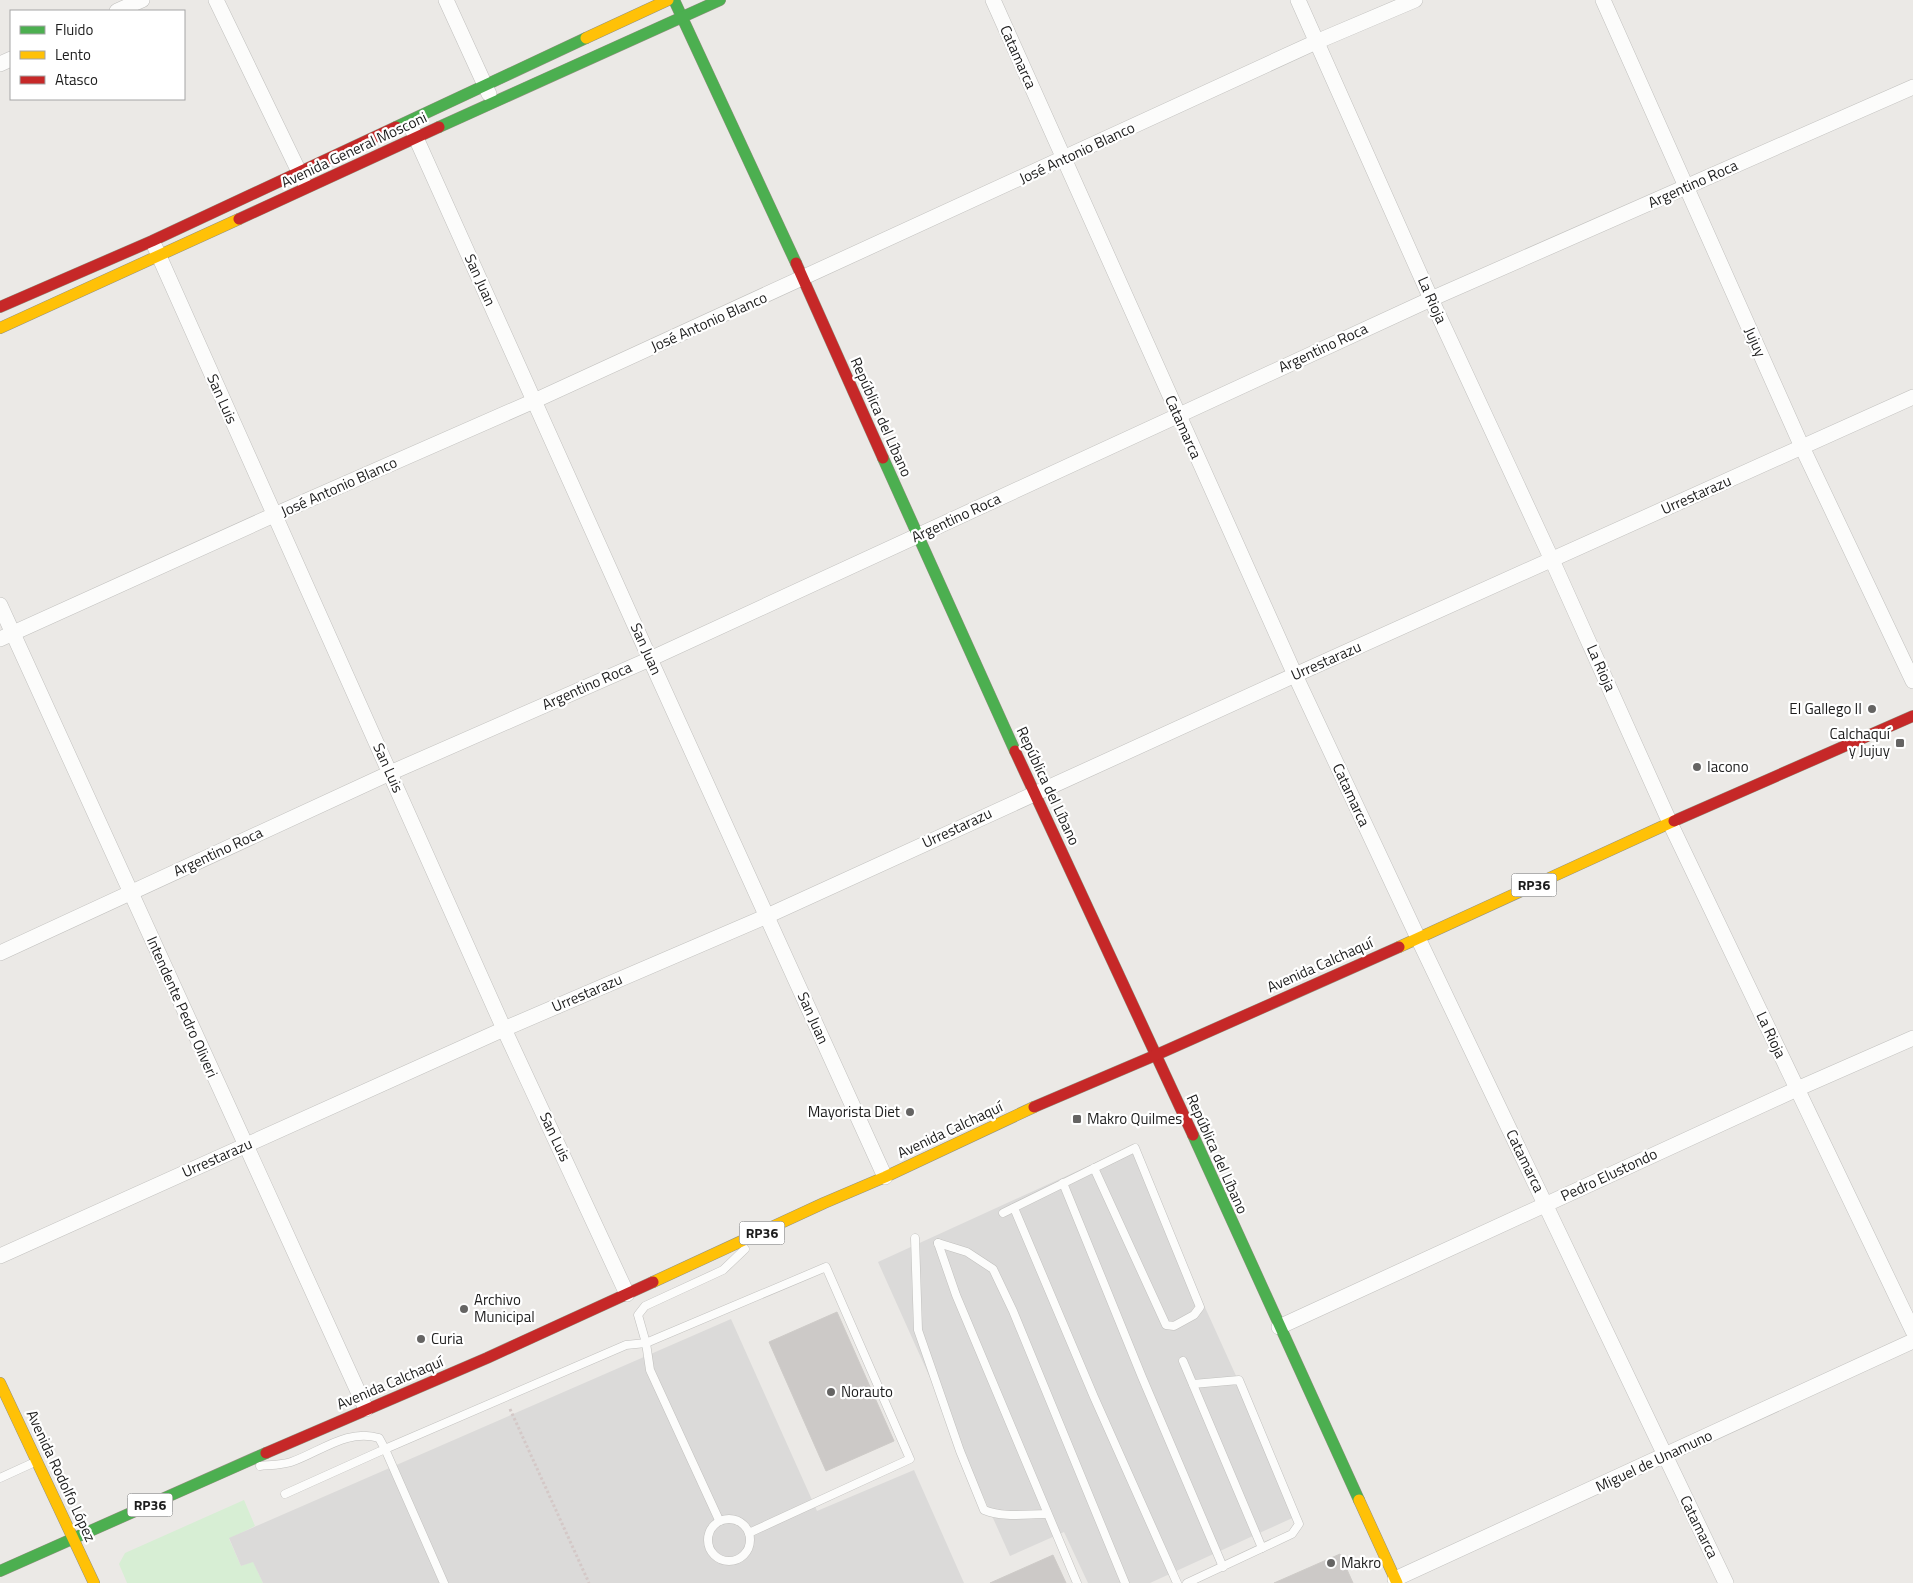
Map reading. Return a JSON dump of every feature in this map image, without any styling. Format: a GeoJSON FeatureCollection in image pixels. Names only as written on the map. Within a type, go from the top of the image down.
{"type":"FeatureCollection","features":[{"type":"Feature","properties":{"kind":"main road","name":"Avenida General Mosconi"},"geometry":{"type":"LineString","coordinates":[[0,307],[152,241],[668,0]]}},
{"type":"Feature","properties":{"kind":"main road","name":"República del Líbano"},"geometry":{"type":"LineString","coordinates":[[674,0],[803,279],[1034,793],[1156,1055],[1393,1582]]}},
{"type":"Feature","properties":{"kind":"main road","name":"Avenida General Mosconi"},"geometry":{"type":"LineString","coordinates":[[0,328],[720,0]]}},
{"type":"Feature","properties":{"kind":"main road","name":"Avenida Calchaquí"},"geometry":{"type":"LineString","coordinates":[[0,1571],[226,1470],[496,1354],[824,1203],[885,1177],[1025,1111],[1156,1055],[1670,823],[1913,716]]}},
{"type":"Feature","properties":{"kind":"main road","name":"Avenida Rodolfo López"},"geometry":{"type":"LineString","coordinates":[[0,1383],[94,1583]]}},
{"type":"Feature","properties":{"kind":"street"},"geometry":{"type":"LineString","coordinates":[[119,10],[142,0]]}},
{"type":"Feature","properties":{"kind":"street"},"geometry":{"type":"LineString","coordinates":[[216,0],[307,189]]}},
{"type":"Feature","properties":{"kind":"street"},"geometry":{"type":"LineString","coordinates":[[446,0],[493,102]]}},
{"type":"Feature","properties":{"kind":"street","name":"Catamarca"},"geometry":{"type":"LineString","coordinates":[[993,0],[1295,675],[1418,938],[1726,1583]]}},
{"type":"Feature","properties":{"kind":"street","name":"La Rioja"},"geometry":{"type":"LineString","coordinates":[[1298,0],[1431,299],[1552,560],[1670,823],[1913,1331]]}},
{"type":"Feature","properties":{"kind":"street","name":"José Antonio Blanco"},"geometry":{"type":"LineString","coordinates":[[6,636],[274,515],[534,402],[1316,42],[1415,0]]}},
{"type":"Feature","properties":{"kind":"street","name":"Jujuy"},"geometry":{"type":"LineString","coordinates":[[1603,0],[1802,447],[1913,680]]}},
{"type":"Feature","properties":{"kind":"street","name":"Argentino Roca"},"geometry":{"type":"LineString","coordinates":[[0,953],[390,773],[650,659],[1431,299],[1913,86]]}},
{"type":"Feature","properties":{"kind":"street","name":"San Juan"},"geometry":{"type":"LineString","coordinates":[[408,121],[885,1177]]}},
{"type":"Feature","properties":{"kind":"street","name":"San Luis"},"geometry":{"type":"LineString","coordinates":[[152,241],[504,1029],[627,1294]]}},
{"type":"Feature","properties":{"kind":"street","name":"Urrestarazu"},"geometry":{"type":"LineString","coordinates":[[0,1256],[504,1029],[767,916],[1034,793],[1913,397]]}},
{"type":"Feature","properties":{"kind":"street","name":"Intendente Pedro Oliveri"},"geometry":{"type":"LineString","coordinates":[[0,604],[6,636],[130,892],[366,1409]]}},
{"type":"Feature","properties":{"kind":"street","name":"Pedro Elustondo"},"geometry":{"type":"LineString","coordinates":[[1279,1328],[1797,1089],[1913,1038]]}},
{"type":"Feature","properties":{"kind":"street","name":"Miguel de Unamuno"},"geometry":{"type":"LineString","coordinates":[[1393,1582],[1913,1341]]}},
{"type":"Feature","properties":{"kind":"lane"},"geometry":{"type":"LineString","coordinates":[[1003,1213],[1063,1183],[1135,1148],[1200,1307],[1194,1315],[1174,1326],[1166,1325],[1094,1168]]}},
{"type":"Feature","properties":{"kind":"lane"},"geometry":{"type":"LineString","coordinates":[[1063,1183],[1142,1377],[1224,1567]]}},
{"type":"Feature","properties":{"kind":"lane"},"geometry":{"type":"LineString","coordinates":[[1014,1208],[1094,1397],[1177,1583]]}},
{"type":"Feature","properties":{"kind":"lane"},"geometry":{"type":"LineString","coordinates":[[719,1520],[650,1370],[646,1343],[638,1315],[645,1306],[723,1270],[763,1232]]}},
{"type":"Feature","properties":{"kind":"lane"},"geometry":{"type":"LineString","coordinates":[[915,1238],[918,1330],[960,1451],[984,1510],[994,1514],[1006,1515],[1047,1514]]}},
{"type":"Feature","properties":{"kind":"lane"},"geometry":{"type":"LineString","coordinates":[[1077,1583],[956,1296],[938,1243],[967,1252],[993,1269],[1013,1311],[1125,1583]]}},
{"type":"Feature","properties":{"kind":"lane"},"geometry":{"type":"LineString","coordinates":[[285,1494],[384,1449],[626,1345],[646,1343],[826,1267],[910,1459],[749,1533]]}},
{"type":"Feature","properties":{"kind":"lane"},"geometry":{"type":"LineString","coordinates":[[1183,1361],[1262,1548]]}},
{"type":"Feature","properties":{"kind":"lane"},"geometry":{"type":"LineString","coordinates":[[1188,1583],[1292,1534],[1299,1524],[1239,1380],[1193,1384]]}},
{"type":"Feature","properties":{"kind":"lane"},"geometry":{"type":"LineString","coordinates":[[226,1470],[290,1462],[354,1435],[368,1435],[379,1438],[444,1583]]}},
{"type":"Feature","properties":{"kind":"lane"},"geometry":{"type":"LineString","coordinates":[[0,1478],[37,1461]]}},
{"type":"Feature","properties":{"kind":"lane"},"geometry":{"type":"LineString","coordinates":[[733,1518],[746,1526],[749,1533],[750,1540],[746,1553],[735,1560],[723,1560],[713,1554],[707,1543],[710,1530],[719,1520],[733,1518]]}},
{"type":"Feature","properties":{"kind":"path"},"geometry":{"type":"LineString","coordinates":[[505,1398],[589,1583]]}},
{"type":"Feature","properties":{"kind":"green space"},"geometry":{"type":"Polygon","coordinates":[[[244,1500],[255,1526],[229,1539],[241,1566],[253,1561],[263,1583],[127,1583],[119,1564],[125,1553],[244,1500]]]}},
{"type":"Feature","properties":{"kind":"shaded area"},"geometry":{"type":"Polygon","coordinates":[[[1132,1146],[1299,1515],[1150,1583],[1088,1583],[1064,1532],[1010,1556],[878,1262],[1132,1146]]]}},
{"type":"Feature","properties":{"kind":"shaded area"},"geometry":{"type":"Polygon","coordinates":[[[731,1319],[817,1511],[914,1470],[964,1583],[263,1583],[253,1562],[241,1566],[229,1538],[731,1319]]]}},
{"type":"Feature","properties":{"kind":"building","name":"Norauto"},"geometry":{"type":"Polygon","coordinates":[[[837,1312],[894,1441],[826,1471],[769,1342],[837,1312]]]}},
{"type":"Feature","properties":{"kind":"building","name":"Makro"},"geometry":{"type":"Polygon","coordinates":[[[1340,1554],[1353,1583],[1274,1583],[1340,1554]]]}},
{"type":"Feature","properties":{"kind":"building"},"geometry":{"type":"Polygon","coordinates":[[[1053,1555],[1066,1583],[990,1583],[1053,1555]]]}},
{"type":"Feature","properties":{"kind":"traffic: fast"},"geometry":{"type":"LineString","coordinates":[[674,0],[796,263]]}},
{"type":"Feature","properties":{"kind":"traffic: fast"},"geometry":{"type":"LineString","coordinates":[[439,127],[720,0]]}},
{"type":"Feature","properties":{"kind":"traffic: fast"},"geometry":{"type":"LineString","coordinates":[[396,127],[586,38]]}},
{"type":"Feature","properties":{"kind":"traffic: fast"},"geometry":{"type":"LineString","coordinates":[[883,458],[1015,751]]}},
{"type":"Feature","properties":{"kind":"traffic: fast"},"geometry":{"type":"LineString","coordinates":[[1193,1135],[1359,1500]]}},
{"type":"Feature","properties":{"kind":"traffic: fast"},"geometry":{"type":"LineString","coordinates":[[0,1571],[266,1453]]}},
{"type":"Feature","properties":{"kind":"traffic: slow"},"geometry":{"type":"LineString","coordinates":[[586,38],[668,0]]}},
{"type":"Feature","properties":{"kind":"traffic: slow"},"geometry":{"type":"LineString","coordinates":[[0,328],[239,219]]}},
{"type":"Feature","properties":{"kind":"traffic: slow"},"geometry":{"type":"LineString","coordinates":[[1399,947],[1674,821]]}},
{"type":"Feature","properties":{"kind":"traffic: slow"},"geometry":{"type":"LineString","coordinates":[[653,1282],[1034,1107]]}},
{"type":"Feature","properties":{"kind":"traffic: slow"},"geometry":{"type":"LineString","coordinates":[[0,1383],[94,1583]]}},
{"type":"Feature","properties":{"kind":"traffic: slow"},"geometry":{"type":"LineString","coordinates":[[1359,1500],[1397,1583]]}},
{"type":"Feature","properties":{"kind":"traffic: jam"},"geometry":{"type":"LineString","coordinates":[[0,307],[152,241],[396,127]]}},
{"type":"Feature","properties":{"kind":"traffic: jam"},"geometry":{"type":"LineString","coordinates":[[239,219],[439,127]]}},
{"type":"Feature","properties":{"kind":"traffic: jam"},"geometry":{"type":"LineString","coordinates":[[796,263],[883,458]]}},
{"type":"Feature","properties":{"kind":"traffic: jam"},"geometry":{"type":"LineString","coordinates":[[1674,821],[1913,716]]}},
{"type":"Feature","properties":{"kind":"traffic: jam"},"geometry":{"type":"LineString","coordinates":[[1015,751],[1193,1135]]}},
{"type":"Feature","properties":{"kind":"traffic: jam"},"geometry":{"type":"LineString","coordinates":[[1034,1107],[1399,947]]}},
{"type":"Feature","properties":{"kind":"traffic: jam"},"geometry":{"type":"LineString","coordinates":[[266,1453],[487,1358],[653,1282]]}},
{"type":"Feature","properties":{"kind":"place","name":"El Gallego II"},"geometry":{"type":"Point","coordinates":[1872,709]}},
{"type":"Feature","properties":{"kind":"place","name":"Calchaquí y Jujuy"},"geometry":{"type":"Point","coordinates":[1900,743]}},
{"type":"Feature","properties":{"kind":"place","name":"Iacono"},"geometry":{"type":"Point","coordinates":[1697,767]}},
{"type":"Feature","properties":{"kind":"place","name":"Mayorista Diet"},"geometry":{"type":"Point","coordinates":[910,1112]}},
{"type":"Feature","properties":{"kind":"place","name":"Makro Quilmes"},"geometry":{"type":"Point","coordinates":[1077,1119]}},
{"type":"Feature","properties":{"kind":"place","name":"Archivo Municipal"},"geometry":{"type":"Point","coordinates":[464,1309]}},
{"type":"Feature","properties":{"kind":"place","name":"Curia"},"geometry":{"type":"Point","coordinates":[421,1339]}},
{"type":"Feature","properties":{"kind":"place","name":"Norauto"},"geometry":{"type":"Point","coordinates":[831,1392]}},
{"type":"Feature","properties":{"kind":"place","name":"Makro"},"geometry":{"type":"Point","coordinates":[1331,1563]}}]}
